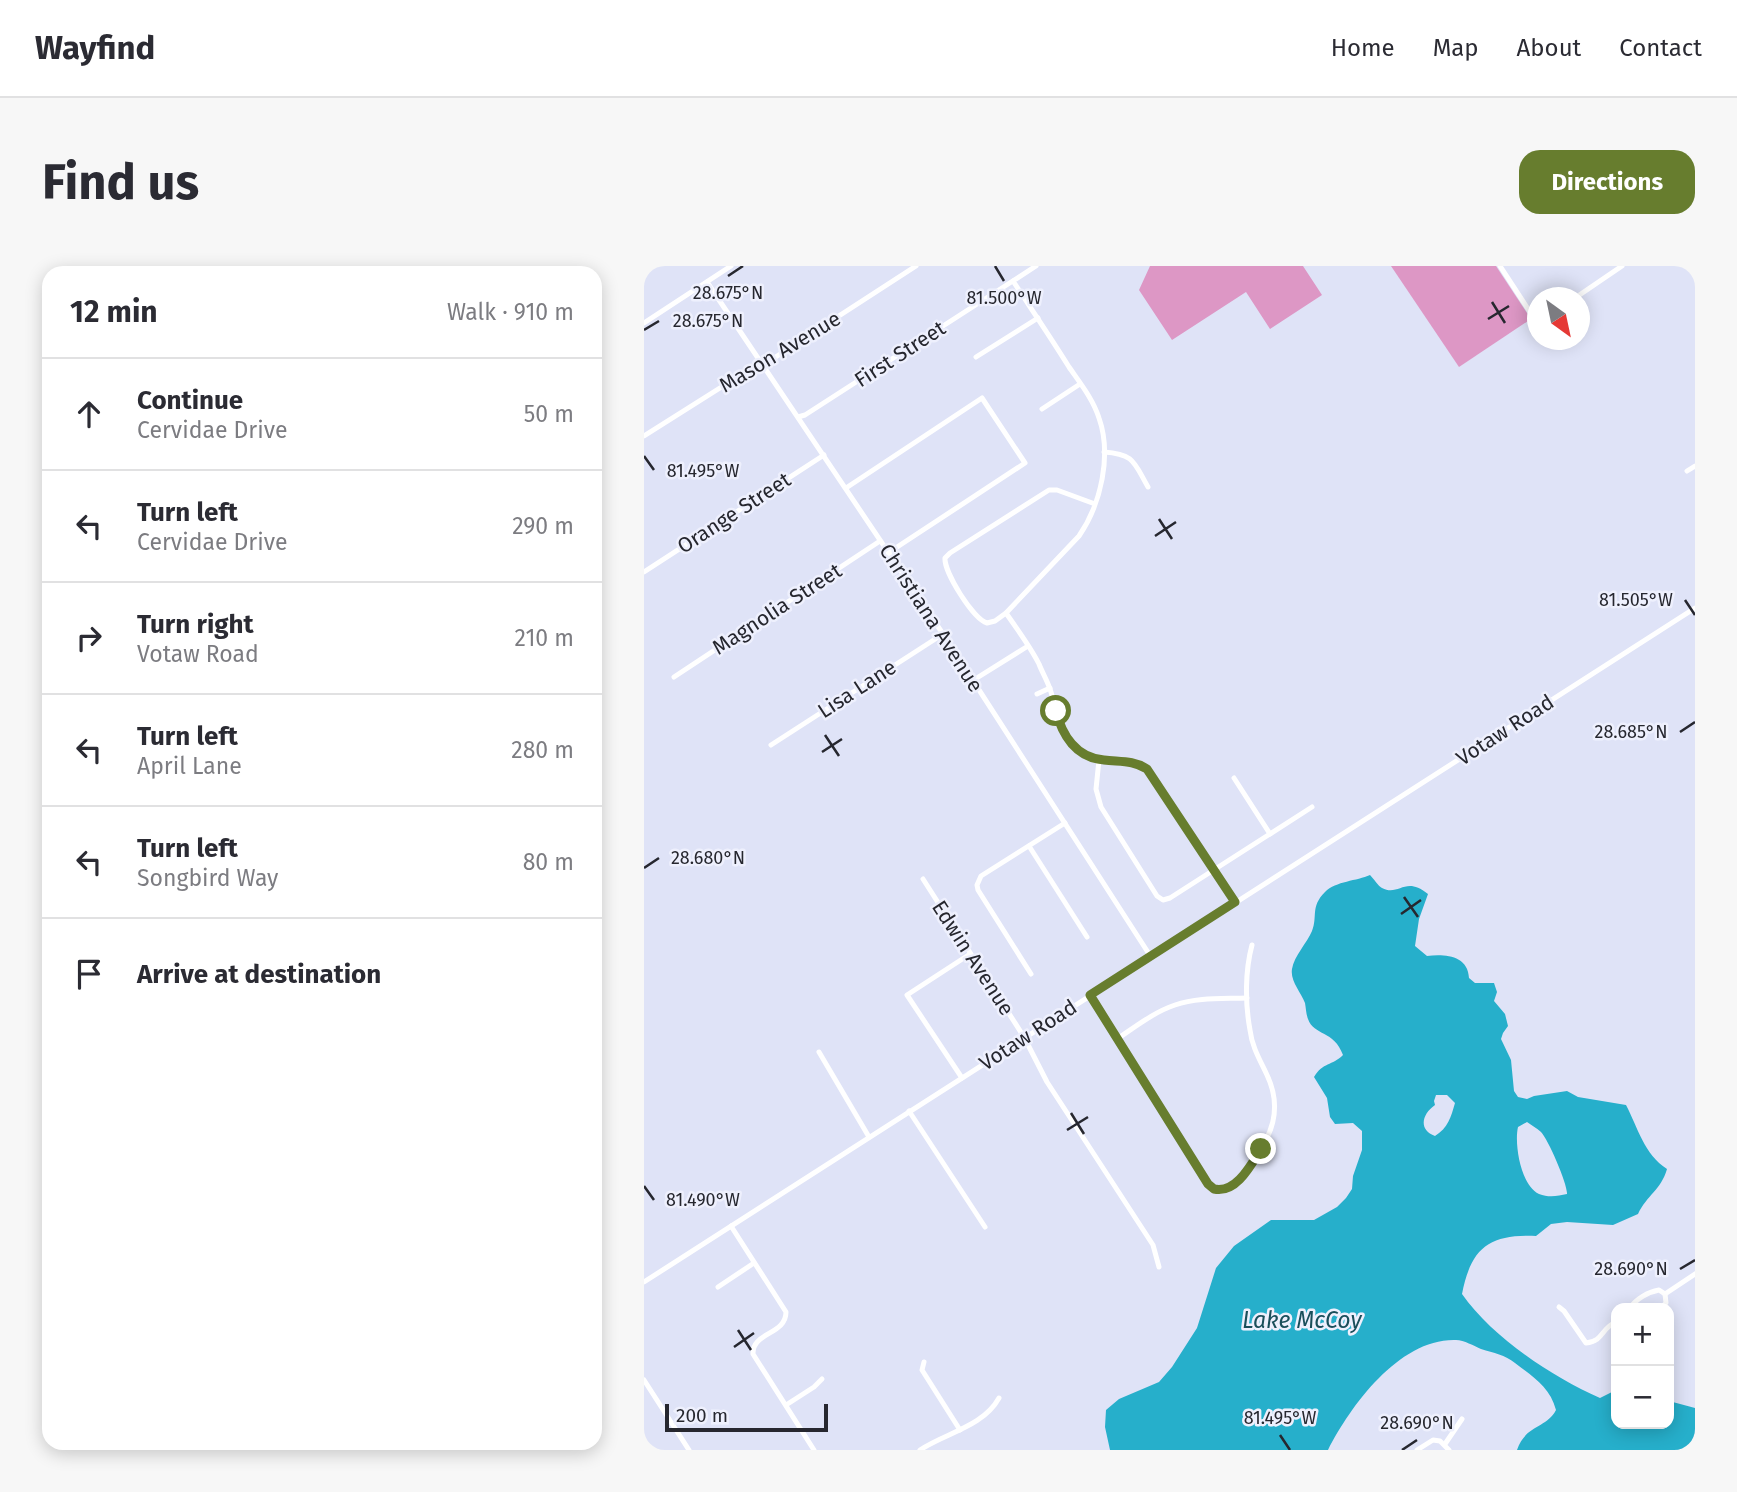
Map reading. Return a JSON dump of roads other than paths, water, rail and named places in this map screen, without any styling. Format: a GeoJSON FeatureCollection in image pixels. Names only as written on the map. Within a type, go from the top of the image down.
{"type":"FeatureCollection","features":[{"type":"Feature","properties":{"kind":"street"},"geometry":{"type":"LineString","coordinates":[[644,323],[731,266]]}},
{"type":"Feature","properties":{"kind":"street","name":"Mason Avenue"},"geometry":{"type":"LineString","coordinates":[[644,436],[750,369],[771,360],[916,266]]}},
{"type":"Feature","properties":{"kind":"street","name":"First Street"},"geometry":{"type":"LineString","coordinates":[[798,417],[1037,266]]}},
{"type":"Feature","properties":{"kind":"street"},"geometry":{"type":"LineString","coordinates":[[1500,266],[1527,307]]}},
{"type":"Feature","properties":{"kind":"street"},"geometry":{"type":"LineString","coordinates":[[1590,288],[1622,266]]}},
{"type":"Feature","properties":{"kind":"street"},"geometry":{"type":"LineString","coordinates":[[1013,281],[1093,402],[1100,419],[1104,452],[1096,504],[1079,536],[1006,613],[987,623],[976,617],[946,569],[946,558],[950,553],[1049,490],[1096,504]]}},
{"type":"Feature","properties":{"kind":"street","name":"Christiana Avenue"},"geometry":{"type":"LineString","coordinates":[[707,282],[760,365],[824,454],[943,634],[1151,957]]}},
{"type":"Feature","properties":{"kind":"street"},"geometry":{"type":"LineString","coordinates":[[976,357],[1038,318]]}},
{"type":"Feature","properties":{"kind":"street"},"geometry":{"type":"LineString","coordinates":[[1042,409],[1080,384]]}},
{"type":"Feature","properties":{"kind":"street"},"geometry":{"type":"LineString","coordinates":[[846,488],[982,398],[1025,463],[888,553]]}},
{"type":"Feature","properties":{"kind":"street"},"geometry":{"type":"LineString","coordinates":[[1104,452],[1122,453],[1130,457],[1148,487]]}},
{"type":"Feature","properties":{"kind":"street","name":"Orange Street"},"geometry":{"type":"LineString","coordinates":[[644,572],[824,454]]}},
{"type":"Feature","properties":{"kind":"street"},"geometry":{"type":"LineString","coordinates":[[1687,471],[1695,466]]}},
{"type":"Feature","properties":{"kind":"street","name":"Magnolia Street"},"geometry":{"type":"LineString","coordinates":[[674,677],[880,541]]}},
{"type":"Feature","properties":{"kind":"street","name":"Votaw Road"},"geometry":{"type":"LineString","coordinates":[[644,1282],[1695,608]]}},
{"type":"Feature","properties":{"kind":"street"},"geometry":{"type":"LineString","coordinates":[[1006,613],[1028,646],[1050,688],[1060,727],[1066,738],[1076,748],[1099,760],[1135,762],[1147,769],[1235,902]]}},
{"type":"Feature","properties":{"kind":"street","name":"Lisa Lane"},"geometry":{"type":"LineString","coordinates":[[771,745],[943,634]]}},
{"type":"Feature","properties":{"kind":"street"},"geometry":{"type":"LineString","coordinates":[[972,681],[1028,646]]}},
{"type":"Feature","properties":{"kind":"street"},"geometry":{"type":"LineString","coordinates":[[1037,694],[1050,688]]}},
{"type":"Feature","properties":{"kind":"street"},"geometry":{"type":"LineString","coordinates":[[1099,760],[1096,789],[1101,807],[1157,896],[1163,900],[1312,807]]}},
{"type":"Feature","properties":{"kind":"street"},"geometry":{"type":"LineString","coordinates":[[1234,778],[1270,834]]}},
{"type":"Feature","properties":{"kind":"street"},"geometry":{"type":"LineString","coordinates":[[1031,974],[977,885],[981,876],[1065,823]]}},
{"type":"Feature","properties":{"kind":"street"},"geometry":{"type":"LineString","coordinates":[[1029,846],[1087,937]]}},
{"type":"Feature","properties":{"kind":"street","name":"Edwin Avenue"},"geometry":{"type":"LineString","coordinates":[[923,879],[1024,1037],[1048,1082],[1153,1245],[1158,1267]]}},
{"type":"Feature","properties":{"kind":"street"},"geometry":{"type":"LineString","coordinates":[[1090,995],[1208,1184],[1219,1191],[1226,1189],[1234,1184],[1269,1138],[1274,1120],[1273,1090],[1253,1043],[1247,998],[1252,945]]}},
{"type":"Feature","properties":{"kind":"street"},"geometry":{"type":"LineString","coordinates":[[961,1078],[907,995],[970,954]]}},
{"type":"Feature","properties":{"kind":"street"},"geometry":{"type":"LineString","coordinates":[[1117,1039],[1174,1005],[1191,1001],[1247,998]]}},
{"type":"Feature","properties":{"kind":"street"},"geometry":{"type":"LineString","coordinates":[[818,1052],[869,1137]]}},
{"type":"Feature","properties":{"kind":"street"},"geometry":{"type":"LineString","coordinates":[[909,1111],[985,1227]]}},
{"type":"Feature","properties":{"kind":"street"},"geometry":{"type":"LineString","coordinates":[[731,1226],[786,1312],[786,1320],[782,1326],[756,1342],[753,1354],[814,1450]]}},
{"type":"Feature","properties":{"kind":"street"},"geometry":{"type":"LineString","coordinates":[[718,1287],[754,1263]]}},
{"type":"Feature","properties":{"kind":"street"},"geometry":{"type":"LineString","coordinates":[[1665,1294],[1695,1274]]}},
{"type":"Feature","properties":{"kind":"street"},"geometry":{"type":"LineString","coordinates":[[1634,1303],[1659,1290],[1665,1294],[1666,1303]]}},
{"type":"Feature","properties":{"kind":"street"},"geometry":{"type":"LineString","coordinates":[[1559,1307],[1586,1343],[1601,1338],[1611,1324]]}},
{"type":"Feature","properties":{"kind":"street"},"geometry":{"type":"LineString","coordinates":[[924,1362],[922,1370],[960,1430]]}},
{"type":"Feature","properties":{"kind":"street"},"geometry":{"type":"LineString","coordinates":[[786,1405],[822,1379]]}},
{"type":"Feature","properties":{"kind":"street"},"geometry":{"type":"LineString","coordinates":[[644,1380],[689,1450]]}},
{"type":"Feature","properties":{"kind":"street"},"geometry":{"type":"LineString","coordinates":[[920,1450],[934,1440],[949,1437],[993,1409],[999,1398]]}},
{"type":"Feature","properties":{"kind":"street"},"geometry":{"type":"LineString","coordinates":[[1417,1450],[1433,1440],[1440,1441],[1447,1447],[1462,1419]]}},
{"type":"Feature","properties":{"kind":"water","name":"Lake McCoy"},"geometry":{"type":"Polygon","coordinates":[[[1370,875],[1380,887],[1388,890],[1414,886],[1428,894],[1419,919],[1415,946],[1427,956],[1441,955],[1460,960],[1468,970],[1469,978],[1475,983],[1494,983],[1497,992],[1494,1001],[1505,1014],[1508,1026],[1501,1039],[1511,1060],[1514,1091],[1518,1097],[1527,1099],[1567,1091],[1578,1097],[1626,1105],[1647,1148],[1667,1169],[1638,1214],[1613,1225],[1567,1222],[1551,1224],[1536,1236],[1494,1241],[1477,1255],[1462,1294],[1489,1325],[1543,1367],[1600,1398],[1611,1392],[1611,1429],[1674,1429],[1674,1402],[1695,1408],[1695,1450],[1517,1450],[1525,1435],[1547,1421],[1556,1410],[1550,1395],[1511,1360],[1456,1340],[1435,1342],[1397,1362],[1364,1395],[1328,1450],[1110,1450],[1105,1427],[1106,1410],[1119,1399],[1159,1382],[1172,1367],[1197,1328],[1216,1268],[1234,1246],[1271,1220],[1314,1220],[1337,1207],[1352,1189],[1353,1176],[1362,1150],[1362,1131],[1353,1123],[1335,1124],[1330,1117],[1327,1098],[1314,1077],[1321,1069],[1343,1055],[1335,1041],[1311,1024],[1292,969],[1314,926],[1320,897],[1335,886],[1370,875]],[[1436,1095],[1435,1105],[1425,1117],[1426,1130],[1435,1136],[1446,1126],[1455,1103],[1447,1095],[1436,1095]],[[1527,1122],[1518,1127],[1517,1144],[1523,1174],[1533,1190],[1539,1194],[1567,1194],[1561,1172],[1541,1132],[1527,1122]]]}}]}
